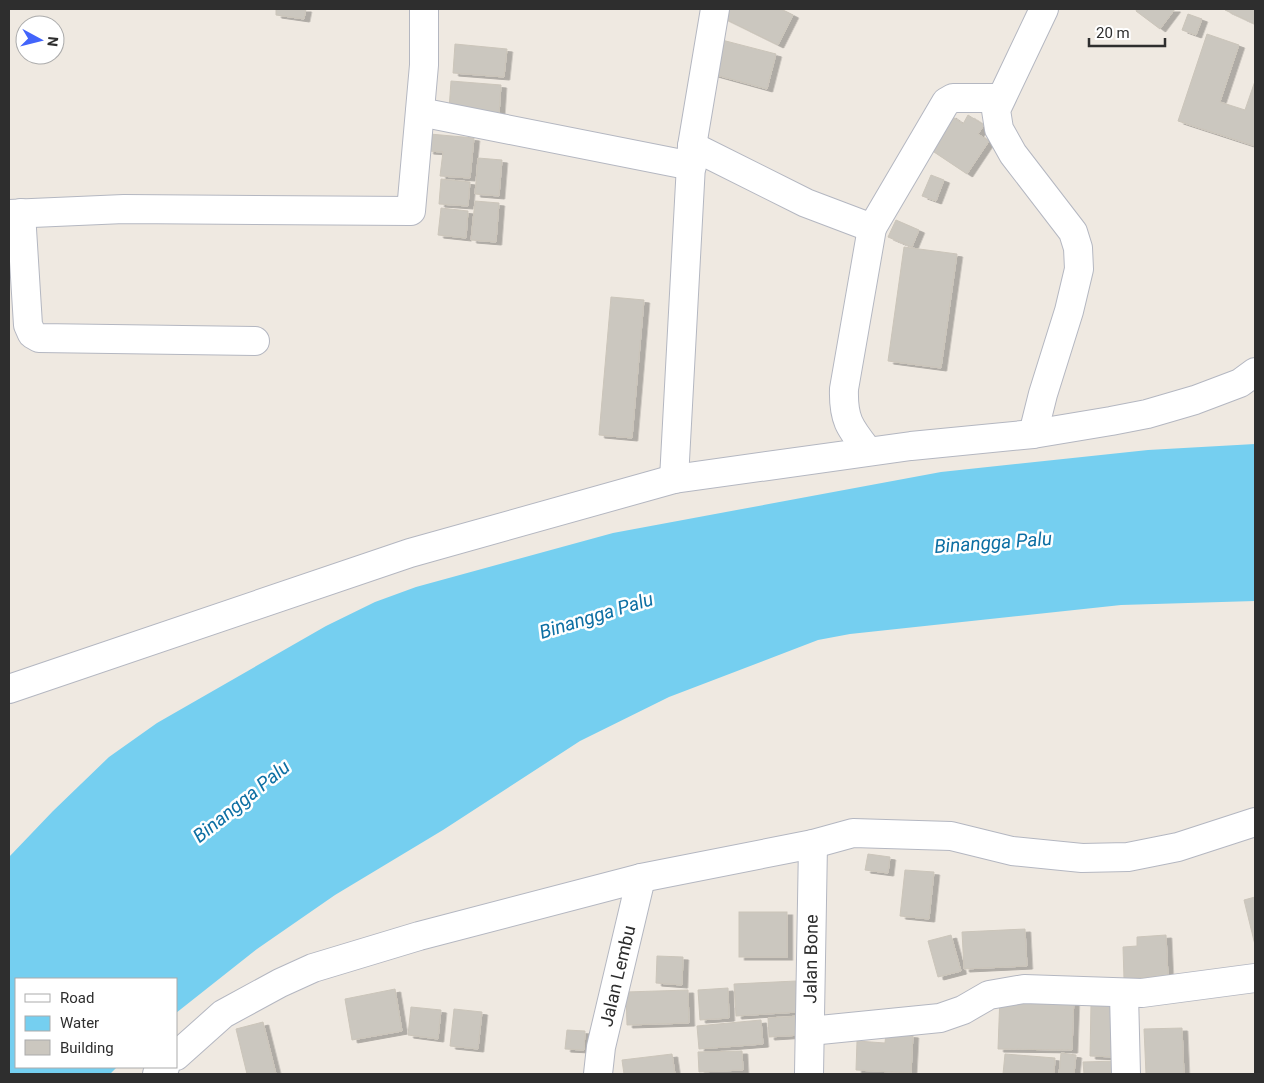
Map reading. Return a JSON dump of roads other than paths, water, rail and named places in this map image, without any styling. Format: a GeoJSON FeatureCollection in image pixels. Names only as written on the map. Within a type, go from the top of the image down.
{"type":"FeatureCollection","features":[{"type":"Feature","properties":{"kind":"street"},"geometry":{"type":"LineString","coordinates":[[255,341],[39,338],[32,334],[28,325],[15,213],[124,209],[411,211],[424,65],[424,9]]}},
{"type":"Feature","properties":{"kind":"street"},"geometry":{"type":"LineString","coordinates":[[674,479],[692,156],[715,9]]}},
{"type":"Feature","properties":{"kind":"street"},"geometry":{"type":"LineString","coordinates":[[1033,434],[1043,394],[1069,311],[1079,269],[1078,248],[1073,232],[1014,154],[999,129],[996,110],[1044,9]]}},
{"type":"Feature","properties":{"kind":"street"},"geometry":{"type":"LineString","coordinates":[[868,452],[853,433],[843,410],[844,389],[872,228],[931,124],[946,102],[953,98],[1001,98]]}},
{"type":"Feature","properties":{"kind":"street"},"geometry":{"type":"LineString","coordinates":[[420,112],[692,156],[872,228]]}},
{"type":"Feature","properties":{"kind":"street"},"geometry":{"type":"LineString","coordinates":[[9,689],[410,553],[674,479],[868,452],[1033,434],[1147,414],[1195,400],[1252,377]]}},
{"type":"Feature","properties":{"kind":"street"},"geometry":{"type":"LineString","coordinates":[[178,1054],[223,1014],[280,982],[313,968],[419,936],[641,878],[813,844],[853,833],[888,832],[951,836],[1012,851],[1082,858],[1128,857],[1178,847],[1255,822]]}},
{"type":"Feature","properties":{"kind":"street","name":"Jalan Bone"},"geometry":{"type":"LineString","coordinates":[[809,1074],[813,844]]}},
{"type":"Feature","properties":{"kind":"street","name":"Jalan Lembu"},"geometry":{"type":"LineString","coordinates":[[598,1074],[601,1047],[641,878]]}},
{"type":"Feature","properties":{"kind":"street"},"geometry":{"type":"LineString","coordinates":[[810,1031],[940,1018],[963,1010],[989,994],[1007,990],[1034,989],[1124,994],[1167,991],[1255,978]]}},
{"type":"Feature","properties":{"kind":"street"},"geometry":{"type":"LineString","coordinates":[[1124,994],[1126,1074]]}},
{"type":"Feature","properties":{"kind":"water","name":"Binangga Palu"},"geometry":{"type":"Polygon","coordinates":[[[1255,444],[1255,601],[1121,605],[850,634],[818,640],[669,697],[580,741],[443,830],[335,895],[257,949],[178,1011],[178,978],[15,978],[15,1068],[116,1068],[110,1074],[9,1074],[9,857],[109,757],[157,723],[326,626],[375,602],[416,587],[613,533],[941,472],[1148,450],[1255,444]]]}}]}
